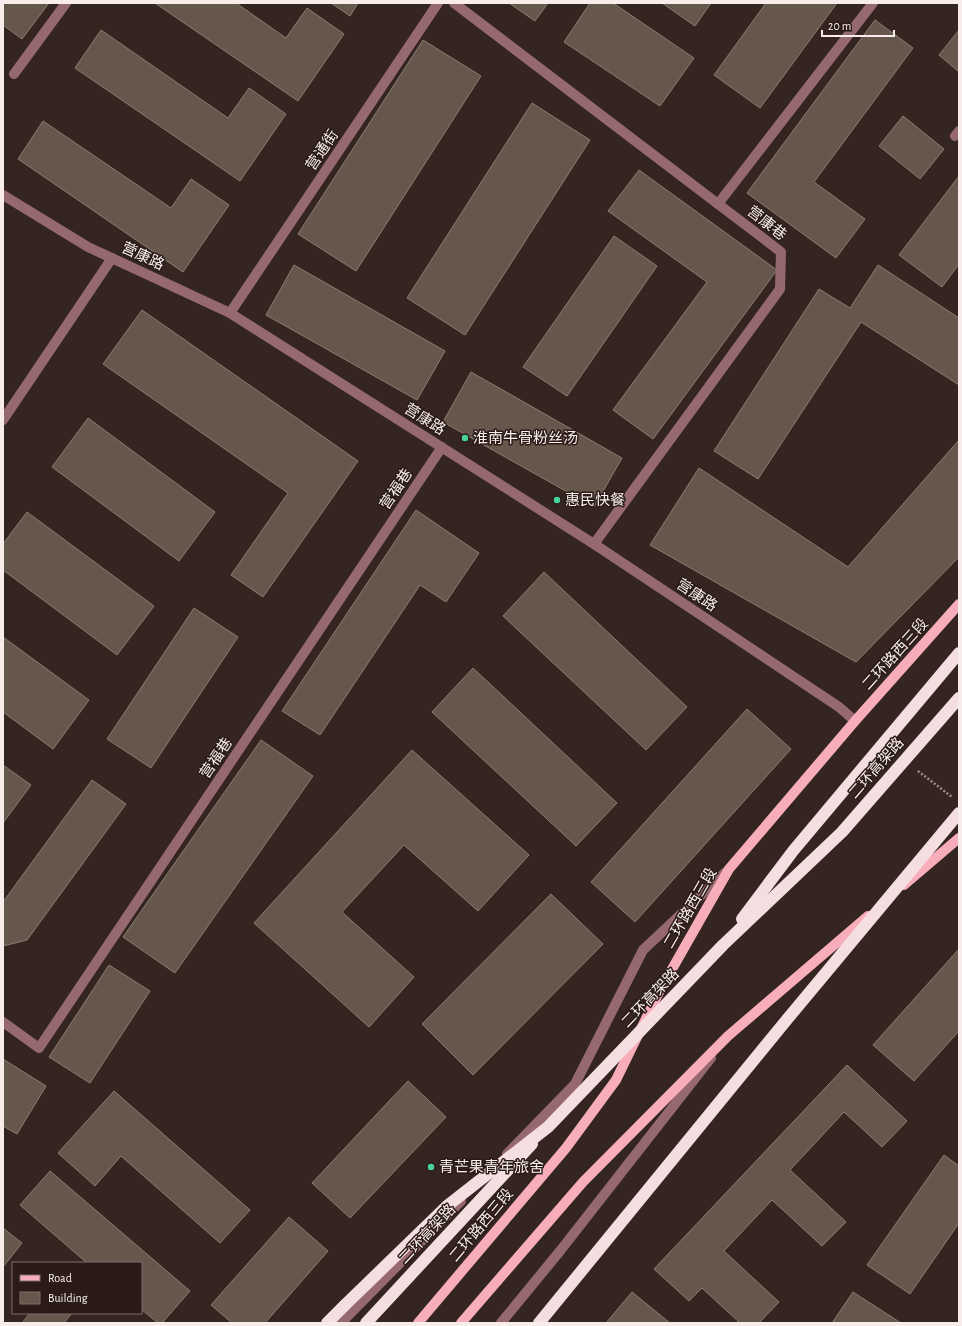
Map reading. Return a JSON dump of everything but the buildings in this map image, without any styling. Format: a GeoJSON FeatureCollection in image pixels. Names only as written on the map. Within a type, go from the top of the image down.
{"type":"FeatureCollection","features":[{"type":"Feature","properties":{"kind":"highway"},"geometry":{"type":"LineString","coordinates":[[722,945],[793,851],[959,653]]}},
{"type":"Feature","properties":{"kind":"highway","name":"二环高架路"},"geometry":{"type":"LineString","coordinates":[[366,1323],[548,1127],[722,945],[842,832],[959,698]]}},
{"type":"Feature","properties":{"kind":"highway"},"geometry":{"type":"LineString","coordinates":[[539,1323],[784,1023],[959,813]]}},
{"type":"Feature","properties":{"kind":"highway"},"geometry":{"type":"LineString","coordinates":[[327,1323],[447,1206],[548,1127]]}},
{"type":"Feature","properties":{"kind":"main road","name":"二环路西三段"},"geometry":{"type":"LineString","coordinates":[[418,1323],[566,1148],[616,1080],[659,992],[729,869],[855,721],[959,604]]}},
{"type":"Feature","properties":{"kind":"main road"},"geometry":{"type":"LineString","coordinates":[[461,1323],[583,1182],[728,1036],[959,838]]}},
{"type":"Feature","properties":{"kind":"street"},"geometry":{"type":"LineString","coordinates":[[14,74],[66,3]]}},
{"type":"Feature","properties":{"kind":"street","name":"营通街"},"geometry":{"type":"LineString","coordinates":[[230,313],[438,3]]}},
{"type":"Feature","properties":{"kind":"street","name":"营康巷"},"geometry":{"type":"LineString","coordinates":[[454,3],[718,204],[760,234],[781,252],[780,290],[594,544]]}},
{"type":"Feature","properties":{"kind":"street"},"geometry":{"type":"LineString","coordinates":[[718,204],[873,3]]}},
{"type":"Feature","properties":{"kind":"street","name":"营康路"},"geometry":{"type":"LineString","coordinates":[[3,195],[88,248],[230,313],[594,544],[838,707],[855,721]]}},
{"type":"Feature","properties":{"kind":"street"},"geometry":{"type":"LineString","coordinates":[[3,420],[112,258]]}},
{"type":"Feature","properties":{"kind":"street","name":"营福巷"},"geometry":{"type":"LineString","coordinates":[[3,1022],[39,1048],[442,447]]}},
{"type":"Feature","properties":{"kind":"street"},"geometry":{"type":"LineString","coordinates":[[341,1323],[575,1084],[643,950],[729,869]]}},
{"type":"Feature","properties":{"kind":"street"},"geometry":{"type":"LineString","coordinates":[[501,1323],[560,1251],[728,1036]]}},
{"type":"Feature","properties":{"kind":"place","name":"淮南牛骨粉丝汤"},"geometry":{"type":"Point","coordinates":[465,438]}},
{"type":"Feature","properties":{"kind":"place","name":"惠民快餐"},"geometry":{"type":"Point","coordinates":[557,500]}},
{"type":"Feature","properties":{"kind":"place","name":"青芒果青年旅舍"},"geometry":{"type":"Point","coordinates":[431,1167]}}]}
